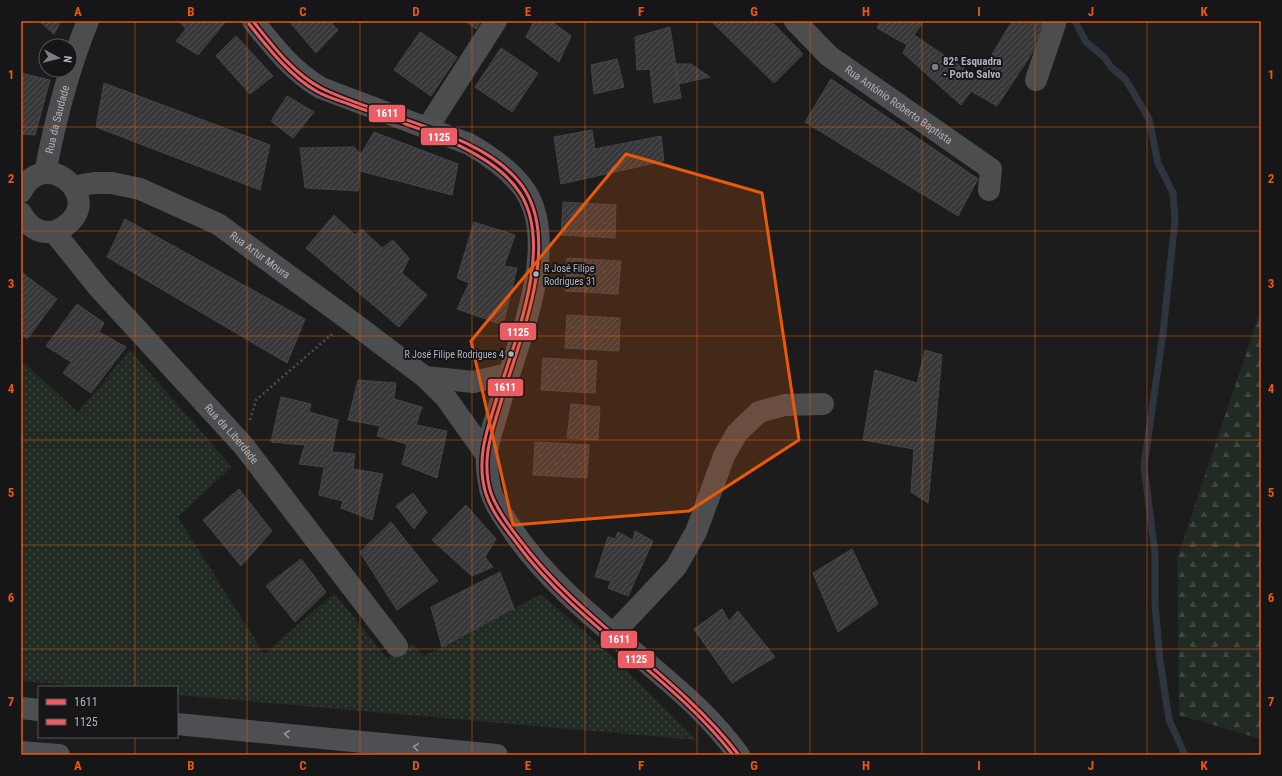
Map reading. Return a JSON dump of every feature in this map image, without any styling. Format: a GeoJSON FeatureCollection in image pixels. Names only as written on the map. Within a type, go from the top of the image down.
{"type":"FeatureCollection","features":[{"type":"Feature","properties":{"kind":"main road"},"geometry":{"type":"LineString","coordinates":[[253,21],[276,50],[304,78],[321,88],[428,127],[469,144],[488,155],[515,178],[527,194],[537,221],[539,251],[534,288],[486,454]]}},
{"type":"Feature","properties":{"kind":"main road","name":"Rua Artur Moura"},"geometry":{"type":"LineString","coordinates":[[486,454],[490,490],[501,514],[526,550],[548,574],[612,635],[699,710],[740,755]]}},
{"type":"Feature","properties":{"kind":"main road"},"geometry":{"type":"LineString","coordinates":[[21,708],[38,710]]}},
{"type":"Feature","properties":{"kind":"main road"},"geometry":{"type":"LineString","coordinates":[[178,724],[497,755]]}},
{"type":"Feature","properties":{"kind":"main road"},"geometry":{"type":"LineString","coordinates":[[21,752],[59,755]]}},
{"type":"Feature","properties":{"kind":"street","name":"Rua da Saudade"},"geometry":{"type":"LineString","coordinates":[[45,173],[55,119],[77,47],[88,21]]}},
{"type":"Feature","properties":{"kind":"street"},"geometry":{"type":"LineString","coordinates":[[428,127],[496,21]]}},
{"type":"Feature","properties":{"kind":"street"},"geometry":{"type":"LineString","coordinates":[[1036,80],[1055,24],[1052,21]]}},
{"type":"Feature","properties":{"kind":"street","name":"Rua António Roberto Baptista"},"geometry":{"type":"LineString","coordinates":[[800,23],[829,56],[991,169],[988,190]]}},
{"type":"Feature","properties":{"kind":"street"},"geometry":{"type":"LineString","coordinates":[[21,192],[30,179],[45,173],[61,175],[72,184],[78,200],[74,218],[64,228],[54,232],[45,232],[35,229],[26,221],[21,213]]}},
{"type":"Feature","properties":{"kind":"street","name":"Rua Artur Moura"},"geometry":{"type":"LineString","coordinates":[[75,190],[82,186],[94,183],[112,182],[140,189],[218,224],[348,319],[424,377],[446,398],[486,454]]}},
{"type":"Feature","properties":{"kind":"street","name":"Rua da Liberdade"},"geometry":{"type":"LineString","coordinates":[[54,232],[99,288],[243,445],[397,646]]}},
{"type":"Feature","properties":{"kind":"street"},"geometry":{"type":"LineString","coordinates":[[424,377],[474,382],[508,374]]}},
{"type":"Feature","properties":{"kind":"street"},"geometry":{"type":"LineString","coordinates":[[612,635],[676,567],[696,532],[724,456],[737,433],[759,412],[785,405],[822,404]]}},
{"type":"Feature","properties":{"kind":"path"},"geometry":{"type":"LineString","coordinates":[[243,445],[256,400],[348,319]]}},
{"type":"Feature","properties":{"kind":"highlighted area"},"geometry":{"type":"Polygon","coordinates":[[[626,154],[762,193],[799,440],[689,511],[513,525],[471,341],[626,154]]]}},
{"type":"Feature","properties":{"kind":"green space"},"geometry":{"type":"Polygon","coordinates":[[[1261,309],[1261,739],[1179,715],[1177,558],[1261,309]]]}},
{"type":"Feature","properties":{"kind":"green space"},"geometry":{"type":"Polygon","coordinates":[[[130,350],[232,467],[178,517],[264,654],[334,593],[387,658],[412,644],[424,656],[541,594],[608,652],[697,740],[178,695],[178,686],[78,686],[21,681],[21,360],[78,412],[130,350]]]}},
{"type":"Feature","properties":{"kind":"building"},"geometry":{"type":"Polygon","coordinates":[[[39,21],[61,21],[54,34],[39,21]]]}},
{"type":"Feature","properties":{"kind":"building"},"geometry":{"type":"Polygon","coordinates":[[[179,21],[226,21],[198,55],[176,41],[186,29],[179,21]]]}},
{"type":"Feature","properties":{"kind":"building"},"geometry":{"type":"Polygon","coordinates":[[[289,21],[330,21],[338,30],[316,53],[289,21]]]}},
{"type":"Feature","properties":{"kind":"building"},"geometry":{"type":"Polygon","coordinates":[[[465,21],[481,21],[476,29],[465,21]]]}},
{"type":"Feature","properties":{"kind":"building"},"geometry":{"type":"Polygon","coordinates":[[[534,21],[551,21],[571,36],[559,62],[526,37],[534,21]]]}},
{"type":"Feature","properties":{"kind":"building"},"geometry":{"type":"Polygon","coordinates":[[[711,21],[771,21],[803,54],[774,83],[711,21]]]}},
{"type":"Feature","properties":{"kind":"building"},"geometry":{"type":"Polygon","coordinates":[[[881,21],[924,21],[914,35],[978,78],[1012,21],[1038,21],[1048,29],[997,106],[971,91],[961,105],[903,53],[907,45],[877,28],[881,21]]]}},
{"type":"Feature","properties":{"kind":"building"},"geometry":{"type":"Polygon","coordinates":[[[670,27],[681,98],[654,103],[650,69],[637,70],[635,37],[670,27]]]}},
{"type":"Feature","properties":{"kind":"building"},"geometry":{"type":"Polygon","coordinates":[[[420,32],[457,57],[431,96],[394,70],[420,32]]]}},
{"type":"Feature","properties":{"kind":"building"},"geometry":{"type":"Polygon","coordinates":[[[236,36],[273,76],[250,94],[216,56],[236,36]]]}},
{"type":"Feature","properties":{"kind":"building"},"geometry":{"type":"Polygon","coordinates":[[[501,48],[538,73],[512,112],[475,87],[501,48]]]}},
{"type":"Feature","properties":{"kind":"building"},"geometry":{"type":"Polygon","coordinates":[[[617,59],[624,87],[594,94],[591,65],[617,59]]]}},
{"type":"Feature","properties":{"kind":"building"},"geometry":{"type":"Polygon","coordinates":[[[675,64],[691,64],[710,77],[678,84],[675,64]]]}},
{"type":"Feature","properties":{"kind":"building"},"geometry":{"type":"Polygon","coordinates":[[[21,73],[50,80],[35,135],[21,134],[21,73]]]}},
{"type":"Feature","properties":{"kind":"building"},"geometry":{"type":"Polygon","coordinates":[[[831,79],[978,179],[958,216],[805,122],[831,79]]]}},
{"type":"Feature","properties":{"kind":"building"},"geometry":{"type":"Polygon","coordinates":[[[104,83],[270,145],[260,190],[96,127],[104,83]]]}},
{"type":"Feature","properties":{"kind":"building"},"geometry":{"type":"Polygon","coordinates":[[[287,96],[314,112],[293,138],[271,121],[287,96]]]}},
{"type":"Feature","properties":{"kind":"building"},"geometry":{"type":"Polygon","coordinates":[[[592,130],[595,149],[661,136],[664,161],[561,184],[554,137],[592,130]]]}},
{"type":"Feature","properties":{"kind":"building"},"geometry":{"type":"Polygon","coordinates":[[[374,132],[458,164],[452,195],[360,171],[358,191],[305,188],[300,148],[354,147],[361,154],[374,132]]]}},
{"type":"Feature","properties":{"kind":"building"},"geometry":{"type":"Polygon","coordinates":[[[563,202],[616,205],[615,238],[561,235],[563,202]]]}},
{"type":"Feature","properties":{"kind":"building"},"geometry":{"type":"Polygon","coordinates":[[[334,215],[355,235],[362,229],[382,248],[393,240],[409,258],[402,273],[427,295],[399,327],[306,248],[334,215]]]}},
{"type":"Feature","properties":{"kind":"building"},"geometry":{"type":"Polygon","coordinates":[[[125,219],[305,319],[287,363],[107,257],[125,219]]]}},
{"type":"Feature","properties":{"kind":"building"},"geometry":{"type":"Polygon","coordinates":[[[474,222],[515,235],[504,266],[517,268],[503,325],[457,309],[469,283],[457,278],[474,222]]]}},
{"type":"Feature","properties":{"kind":"building"},"geometry":{"type":"Polygon","coordinates":[[[567,258],[621,261],[618,294],[565,291],[567,258]]]}},
{"type":"Feature","properties":{"kind":"building"},"geometry":{"type":"Polygon","coordinates":[[[21,272],[57,299],[27,339],[21,334],[21,272]]]}},
{"type":"Feature","properties":{"kind":"building"},"geometry":{"type":"Polygon","coordinates":[[[77,304],[104,323],[99,332],[126,347],[91,393],[63,373],[71,362],[46,346],[77,304]]]}},
{"type":"Feature","properties":{"kind":"building"},"geometry":{"type":"Polygon","coordinates":[[[567,315],[620,318],[619,351],[565,348],[567,315]]]}},
{"type":"Feature","properties":{"kind":"building"},"geometry":{"type":"Polygon","coordinates":[[[925,350],[942,355],[928,503],[911,492],[914,449],[863,440],[875,370],[917,383],[925,350]]]}},
{"type":"Feature","properties":{"kind":"building"},"geometry":{"type":"Polygon","coordinates":[[[543,358],[597,361],[595,393],[541,390],[543,358]]]}},
{"type":"Feature","properties":{"kind":"building"},"geometry":{"type":"Polygon","coordinates":[[[358,380],[396,383],[394,399],[422,407],[416,425],[447,431],[437,478],[402,464],[407,444],[377,436],[380,426],[348,420],[358,380]]]}},
{"type":"Feature","properties":{"kind":"building"},"geometry":{"type":"Polygon","coordinates":[[[281,397],[311,404],[309,412],[338,420],[332,452],[355,454],[353,469],[383,474],[372,520],[341,508],[343,501],[319,495],[324,467],[299,464],[305,445],[271,442],[281,397]]]}},
{"type":"Feature","properties":{"kind":"building"},"geometry":{"type":"Polygon","coordinates":[[[571,404],[600,407],[598,440],[567,438],[571,404]]]}},
{"type":"Feature","properties":{"kind":"building"},"geometry":{"type":"Polygon","coordinates":[[[535,442],[589,445],[587,478],[533,475],[535,442]]]}},
{"type":"Feature","properties":{"kind":"building"},"geometry":{"type":"Polygon","coordinates":[[[239,489],[272,531],[241,566],[203,520],[239,489]]]}},
{"type":"Feature","properties":{"kind":"building"},"geometry":{"type":"Polygon","coordinates":[[[413,493],[427,512],[414,529],[396,506],[413,493]]]}},
{"type":"Feature","properties":{"kind":"building"},"geometry":{"type":"Polygon","coordinates":[[[466,505],[496,539],[485,557],[493,567],[472,576],[432,540],[466,505]]]}},
{"type":"Feature","properties":{"kind":"building"},"geometry":{"type":"Polygon","coordinates":[[[391,522],[438,581],[397,610],[360,552],[391,522]]]}},
{"type":"Feature","properties":{"kind":"building"},"geometry":{"type":"Polygon","coordinates":[[[635,531],[653,541],[628,596],[608,588],[611,581],[595,577],[608,537],[615,539],[618,532],[633,540],[635,531]]]}},
{"type":"Feature","properties":{"kind":"building"},"geometry":{"type":"Polygon","coordinates":[[[852,549],[878,604],[838,632],[813,573],[852,549]]]}},
{"type":"Feature","properties":{"kind":"building"},"geometry":{"type":"Polygon","coordinates":[[[301,559],[326,592],[295,622],[266,586],[301,559]]]}},
{"type":"Feature","properties":{"kind":"building"},"geometry":{"type":"Polygon","coordinates":[[[500,572],[514,608],[442,647],[431,607],[500,572]]]}},
{"type":"Feature","properties":{"kind":"building"},"geometry":{"type":"Polygon","coordinates":[[[722,609],[729,621],[738,611],[775,657],[732,683],[694,629],[722,609]]]}},
{"type":"Feature","properties":{"kind":"waterway"},"geometry":{"type":"LineString","coordinates":[[1075,21],[1086,42],[1104,57],[1111,67],[1126,80],[1149,119],[1158,163],[1173,193],[1175,221],[1163,333],[1144,466],[1155,554],[1155,604],[1160,661],[1169,720],[1185,755]]}},
{"type":"Feature","properties":{"kind":"transit line","name":"1611"},"geometry":{"type":"LineString","coordinates":[[253,21],[292,67],[311,82],[345,99],[431,128],[460,140],[486,154],[508,170],[525,190],[535,214],[539,240],[537,268],[525,326],[488,448],[487,470],[491,493],[500,512],[520,540],[545,570],[600,623],[687,698],[739,755]]}},
{"type":"Feature","properties":{"kind":"transit line","name":"1125"},"geometry":{"type":"LineString","coordinates":[[249,24],[272,52],[306,85],[325,96],[420,129],[468,150],[489,163],[507,177],[520,193],[530,215],[533,240],[532,268],[528,296],[486,436],[482,459],[483,482],[486,494],[504,527],[542,574],[568,601],[682,700],[708,726],[733,755]]}},
{"type":"Feature","properties":{"kind":"place","name":"82ª Esquadra - Porto Salvo"},"geometry":{"type":"Point","coordinates":[935,67]}},
{"type":"Feature","properties":{"kind":"place","name":"R José Filipe Rodrigues 31"},"geometry":{"type":"Point","coordinates":[536,274]}},
{"type":"Feature","properties":{"kind":"place","name":"R José Filipe Rodrigues 4"},"geometry":{"type":"Point","coordinates":[511,354]}}]}
